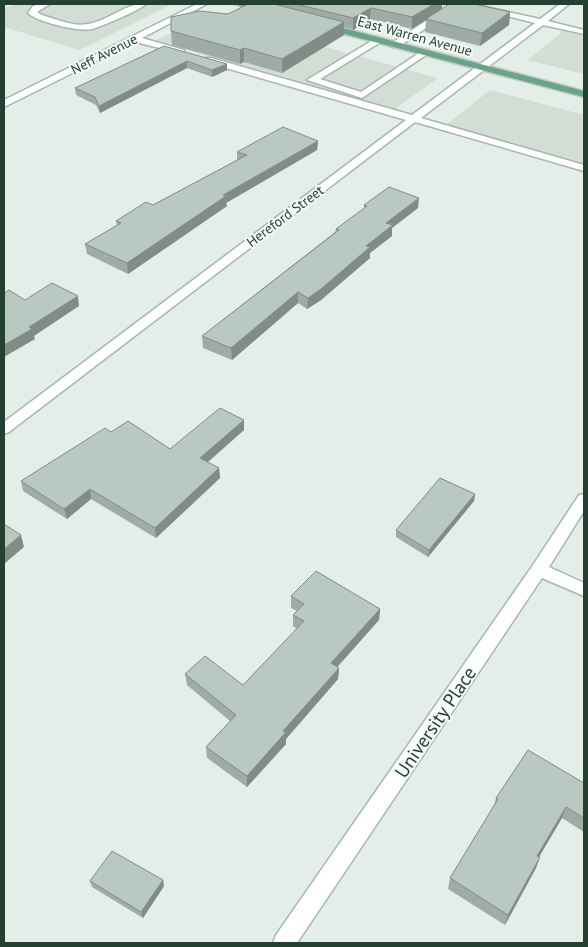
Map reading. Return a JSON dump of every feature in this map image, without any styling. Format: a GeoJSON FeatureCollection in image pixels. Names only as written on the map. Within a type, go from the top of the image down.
{"type":"FeatureCollection","features":[{"type":"Feature","properties":{"kind":"main road"},"geometry":{"type":"LineString","coordinates":[[238,4],[275,14]]}},
{"type":"Feature","properties":{"kind":"main road","name":"East Warren Avenue"},"geometry":{"type":"LineString","coordinates":[[313,23],[584,94]]}},
{"type":"Feature","properties":{"kind":"street"},"geometry":{"type":"LineString","coordinates":[[46,4],[36,8],[32,13],[39,17],[78,27],[90,27],[102,23],[142,4]]}},
{"type":"Feature","properties":{"kind":"street","name":"Neff Avenue"},"geometry":{"type":"LineString","coordinates":[[4,104],[203,4]]}},
{"type":"Feature","properties":{"kind":"street"},"geometry":{"type":"LineString","coordinates":[[395,45],[459,4]]}},
{"type":"Feature","properties":{"kind":"street"},"geometry":{"type":"LineString","coordinates":[[464,4],[584,32]]}},
{"type":"Feature","properties":{"kind":"street","name":"Hereford Street"},"geometry":{"type":"LineString","coordinates":[[4,429],[566,4]]}},
{"type":"Feature","properties":{"kind":"street"},"geometry":{"type":"LineString","coordinates":[[135,38],[412,120],[584,168]]}},
{"type":"Feature","properties":{"kind":"street"},"geometry":{"type":"LineString","coordinates":[[378,40],[312,80],[362,95],[425,53]]}},
{"type":"Feature","properties":{"kind":"street","name":"University Place"},"geometry":{"type":"LineString","coordinates":[[284,943],[539,569],[584,499]]}},
{"type":"Feature","properties":{"kind":"street"},"geometry":{"type":"LineString","coordinates":[[539,569],[584,590]]}},
{"type":"Feature","properties":{"kind":"shaded area"},"geometry":{"type":"Polygon","coordinates":[[[16,4],[171,5],[79,50],[4,27],[4,9],[16,4]]]}},
{"type":"Feature","properties":{"kind":"shaded area"},"geometry":{"type":"Polygon","coordinates":[[[208,15],[438,78],[393,110],[155,41],[208,15]]]}},
{"type":"Feature","properties":{"kind":"shaded area"},"geometry":{"type":"Polygon","coordinates":[[[563,31],[584,36],[584,74],[528,60],[563,31]]]}},
{"type":"Feature","properties":{"kind":"shaded area"},"geometry":{"type":"Polygon","coordinates":[[[490,90],[584,115],[584,166],[445,126],[490,90]]]}},
{"type":"Feature","properties":{"kind":"building"},"geometry":{"type":"Polygon","coordinates":[[[248,4],[274,4],[344,22],[282,59],[244,48],[240,50],[171,31],[171,17],[199,11],[228,14],[248,4]]]}},
{"type":"Feature","properties":{"kind":"building"},"geometry":{"type":"Polygon","coordinates":[[[296,4],[434,4],[412,17],[371,8],[353,18],[296,4]]]}},
{"type":"Feature","properties":{"kind":"building"},"geometry":{"type":"Polygon","coordinates":[[[449,4],[474,4],[510,12],[482,33],[426,19],[449,4]]]}},
{"type":"Feature","properties":{"kind":"building"},"geometry":{"type":"Polygon","coordinates":[[[164,46],[227,64],[212,70],[187,61],[99,106],[95,97],[75,88],[164,46]]]}},
{"type":"Feature","properties":{"kind":"building"},"geometry":{"type":"Polygon","coordinates":[[[283,127],[318,141],[223,195],[226,196],[127,263],[85,244],[121,223],[116,221],[146,202],[153,205],[247,155],[237,152],[283,127]]]}},
{"type":"Feature","properties":{"kind":"building"},"geometry":{"type":"Polygon","coordinates":[[[389,187],[419,198],[386,223],[393,225],[366,246],[370,247],[321,289],[308,298],[298,292],[231,348],[202,336],[339,230],[336,229],[389,187]]]}},
{"type":"Feature","properties":{"kind":"building"},"geometry":{"type":"Polygon","coordinates":[[[52,283],[78,296],[29,327],[32,329],[4,345],[4,293],[9,290],[25,300],[52,283]]]}},
{"type":"Feature","properties":{"kind":"building"},"geometry":{"type":"Polygon","coordinates":[[[220,408],[244,420],[200,458],[219,468],[155,528],[90,489],[64,509],[21,481],[105,428],[111,432],[128,421],[170,449],[220,408]]]}},
{"type":"Feature","properties":{"kind":"building"},"geometry":{"type":"Polygon","coordinates":[[[440,478],[475,494],[429,550],[396,530],[440,478]]]}},
{"type":"Feature","properties":{"kind":"building"},"geometry":{"type":"Polygon","coordinates":[[[4,524],[21,535],[4,549],[4,524]]]}},
{"type":"Feature","properties":{"kind":"building"},"geometry":{"type":"Polygon","coordinates":[[[316,571],[380,609],[331,663],[339,668],[283,731],[286,732],[247,776],[206,747],[236,715],[185,674],[205,656],[243,685],[304,621],[293,615],[304,604],[291,596],[316,571]]]}},
{"type":"Feature","properties":{"kind":"building"},"geometry":{"type":"Polygon","coordinates":[[[528,750],[584,783],[584,818],[566,807],[537,856],[540,857],[508,915],[450,878],[498,799],[496,798],[528,750]]]}},
{"type":"Feature","properties":{"kind":"building"},"geometry":{"type":"Polygon","coordinates":[[[112,851],[163,880],[141,912],[90,881],[112,851]]]}}]}
